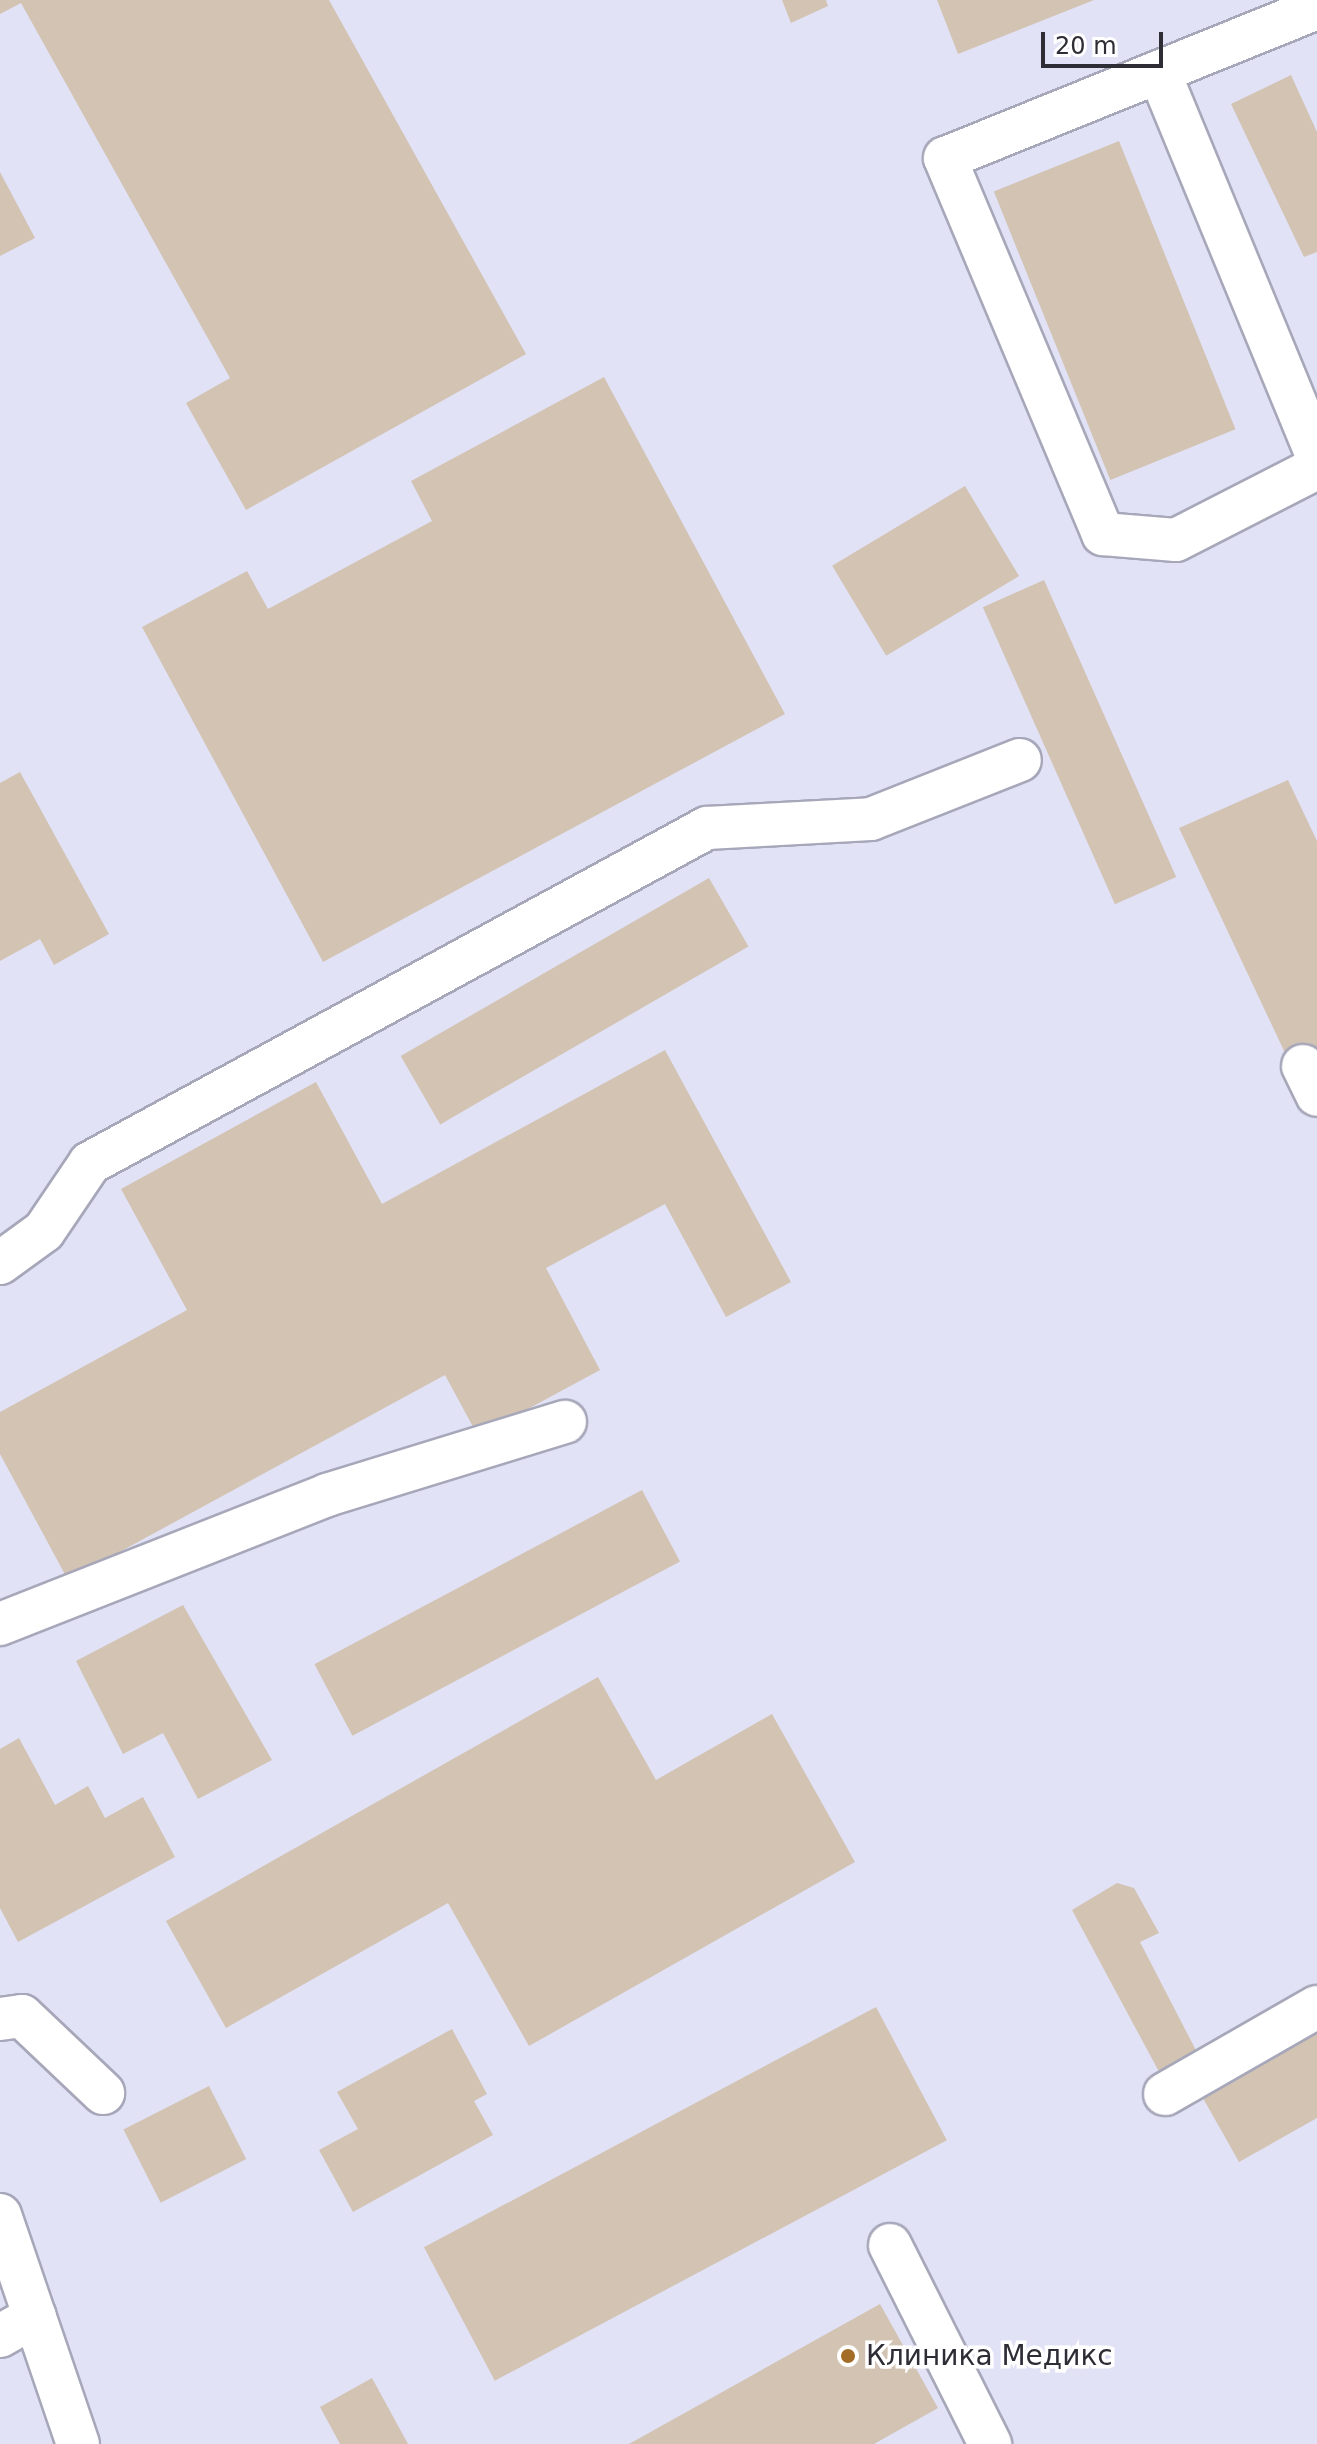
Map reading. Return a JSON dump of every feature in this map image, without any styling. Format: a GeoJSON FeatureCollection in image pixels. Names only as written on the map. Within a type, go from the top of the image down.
{"type":"FeatureCollection","features":[{"type":"Feature","properties":{"kind":"street"},"geometry":{"type":"LineString","coordinates":[[1317,8],[945,158],[1103,534],[1176,540],[1317,468]]}},
{"type":"Feature","properties":{"kind":"street"},"geometry":{"type":"LineString","coordinates":[[1159,72],[1317,455]]}},
{"type":"Feature","properties":{"kind":"street"},"geometry":{"type":"LineString","coordinates":[[0,1263],[44,1231],[90,1163],[707,828],[871,819],[1020,760]]}},
{"type":"Feature","properties":{"kind":"street"},"geometry":{"type":"LineString","coordinates":[[0,1624],[327,1495],[565,1422]]}},
{"type":"Feature","properties":{"kind":"street"},"geometry":{"type":"LineString","coordinates":[[1165,2094],[1317,2007]]}},
{"type":"Feature","properties":{"kind":"street"},"geometry":{"type":"LineString","coordinates":[[0,2019],[22,2016],[103,2093]]}},
{"type":"Feature","properties":{"kind":"street"},"geometry":{"type":"LineString","coordinates":[[0,2215],[18,2326],[78,2444]]}},
{"type":"Feature","properties":{"kind":"street"},"geometry":{"type":"LineString","coordinates":[[890,2245],[990,2444]]}},
{"type":"Feature","properties":{"kind":"building"},"geometry":{"type":"Polygon","coordinates":[[[0,0],[329,0],[526,354],[246,510],[186,403],[230,378],[21,3],[0,14],[0,0]]]}},
{"type":"Feature","properties":{"kind":"building"},"geometry":{"type":"Polygon","coordinates":[[[782,0],[826,0],[828,6],[791,23],[782,0]]]}},
{"type":"Feature","properties":{"kind":"building"},"geometry":{"type":"Polygon","coordinates":[[[937,0],[1094,0],[958,54],[937,0]]]}},
{"type":"Feature","properties":{"kind":"building"},"geometry":{"type":"Polygon","coordinates":[[[1291,75],[1317,132],[1317,252],[1304,257],[1231,104],[1291,75]]]}},
{"type":"Feature","properties":{"kind":"building"},"geometry":{"type":"Polygon","coordinates":[[[1119,141],[1236,429],[1110,480],[994,192],[1119,141]]]}},
{"type":"Feature","properties":{"kind":"building"},"geometry":{"type":"Polygon","coordinates":[[[0,172],[35,238],[0,256],[0,172]]]}},
{"type":"Feature","properties":{"kind":"building"},"geometry":{"type":"Polygon","coordinates":[[[604,377],[785,714],[323,962],[142,627],[247,571],[268,609],[432,521],[411,481],[604,377]]]}},
{"type":"Feature","properties":{"kind":"building"},"geometry":{"type":"Polygon","coordinates":[[[965,486],[1019,576],[886,656],[832,566],[965,486]]]}},
{"type":"Feature","properties":{"kind":"building"},"geometry":{"type":"Polygon","coordinates":[[[1044,580],[1176,877],[1115,904],[983,607],[1044,580]]]}},
{"type":"Feature","properties":{"kind":"building"},"geometry":{"type":"Polygon","coordinates":[[[20,772],[109,934],[54,965],[40,939],[0,961],[0,783],[20,772]]]}},
{"type":"Feature","properties":{"kind":"building"},"geometry":{"type":"Polygon","coordinates":[[[1288,780],[1317,841],[1317,1068],[1306,1044],[1286,1055],[1179,828],[1288,780]]]}},
{"type":"Feature","properties":{"kind":"building"},"geometry":{"type":"Polygon","coordinates":[[[709,878],[749,946],[440,1124],[401,1056],[709,878]]]}},
{"type":"Feature","properties":{"kind":"building"},"geometry":{"type":"Polygon","coordinates":[[[665,1050],[791,1282],[726,1317],[665,1204],[546,1268],[600,1370],[478,1436],[445,1375],[68,1580],[0,1454],[0,1412],[187,1310],[121,1189],[316,1082],[382,1204],[665,1050]]]}},
{"type":"Feature","properties":{"kind":"building"},"geometry":{"type":"Polygon","coordinates":[[[642,1490],[680,1562],[352,1736],[314,1664],[642,1490]]]}},
{"type":"Feature","properties":{"kind":"building"},"geometry":{"type":"Polygon","coordinates":[[[183,1605],[272,1760],[198,1799],[163,1733],[123,1754],[76,1661],[183,1605]]]}},
{"type":"Feature","properties":{"kind":"building"},"geometry":{"type":"Polygon","coordinates":[[[598,1677],[656,1780],[772,1714],[855,1862],[529,2046],[448,1903],[226,2028],[166,1921],[598,1677]]]}},
{"type":"Feature","properties":{"kind":"building"},"geometry":{"type":"Polygon","coordinates":[[[19,1738],[55,1805],[88,1786],[105,1818],[143,1797],[175,1857],[18,1942],[0,1908],[0,1749],[19,1738]]]}},
{"type":"Feature","properties":{"kind":"building"},"geometry":{"type":"Polygon","coordinates":[[[1117,1883],[1134,1888],[1159,1933],[1140,1942],[1202,2062],[1164,2081],[1072,1910],[1117,1883]]]}},
{"type":"Feature","properties":{"kind":"building"},"geometry":{"type":"Polygon","coordinates":[[[876,2007],[947,2140],[495,2381],[424,2247],[876,2007]]]}},
{"type":"Feature","properties":{"kind":"building"},"geometry":{"type":"Polygon","coordinates":[[[1317,2025],[1317,2118],[1239,2162],[1199,2091],[1317,2025]]]}},
{"type":"Feature","properties":{"kind":"building"},"geometry":{"type":"Polygon","coordinates":[[[452,2029],[487,2094],[474,2101],[493,2135],[353,2212],[319,2150],[358,2129],[337,2092],[452,2029]]]}},
{"type":"Feature","properties":{"kind":"building"},"geometry":{"type":"Polygon","coordinates":[[[209,2086],[246,2159],[161,2203],[123,2130],[209,2086]]]}},
{"type":"Feature","properties":{"kind":"building","name":"Клиника Медикс"},"geometry":{"type":"Polygon","coordinates":[[[880,2304],[938,2408],[874,2444],[629,2444],[880,2304]]]}},
{"type":"Feature","properties":{"kind":"building"},"geometry":{"type":"Polygon","coordinates":[[[372,2378],[408,2444],[340,2444],[320,2407],[372,2378]]]}},
{"type":"Feature","properties":{"kind":"place","name":"Клиника Медикс"},"geometry":{"type":"Point","coordinates":[848,2356]}}]}
